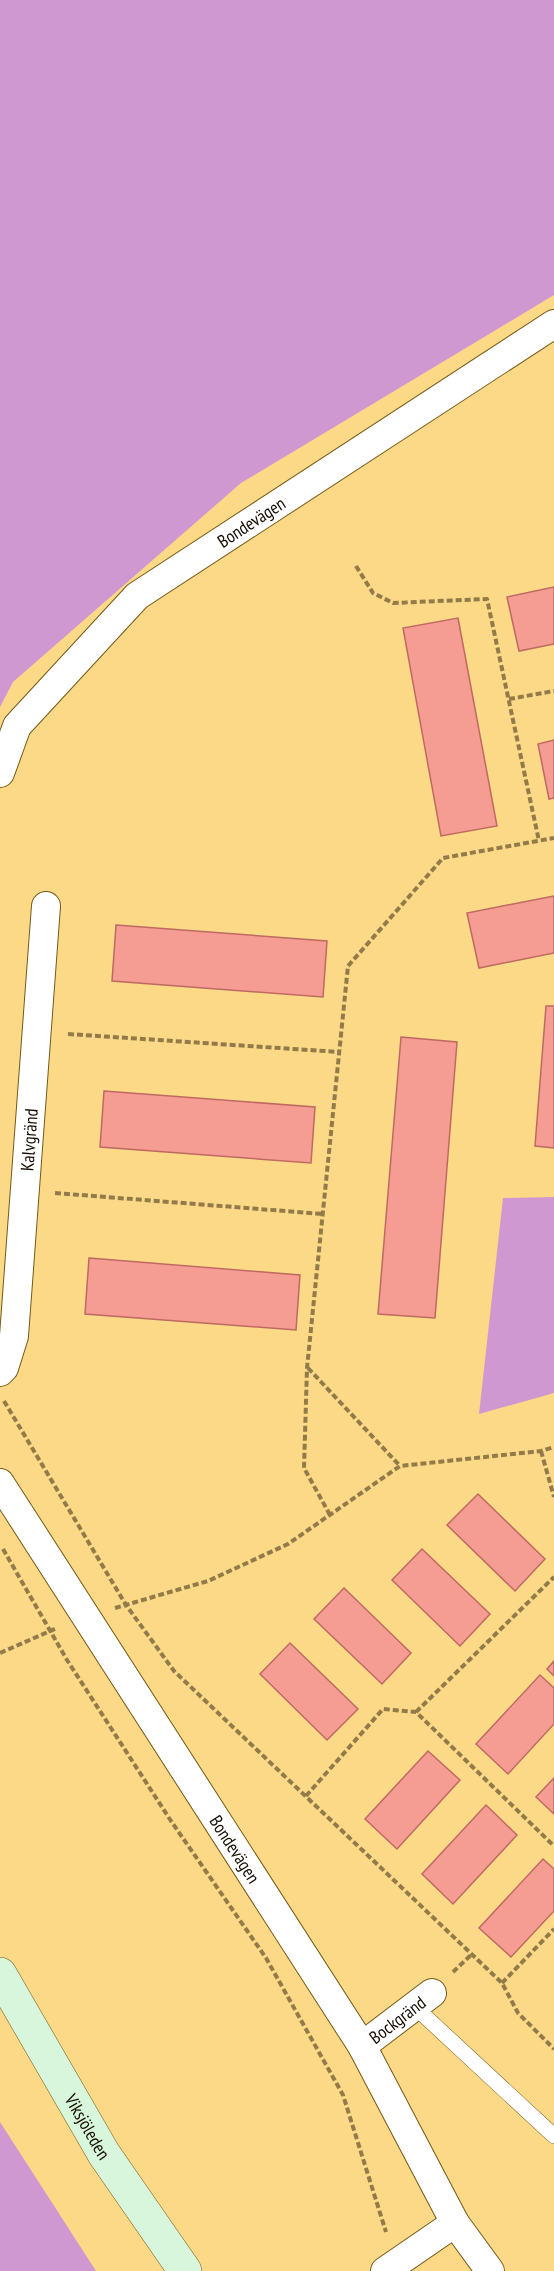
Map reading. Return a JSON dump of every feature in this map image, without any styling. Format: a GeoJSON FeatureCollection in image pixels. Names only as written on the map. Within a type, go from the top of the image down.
{"type":"FeatureCollection","features":[{"type":"Feature","properties":{"kind":"main road","name":"Viksjöleden"},"geometry":{"type":"LineString","coordinates":[[0,1974],[104,2154],[185,2271]]}},
{"type":"Feature","properties":{"kind":"street","name":"Bondevägen"},"geometry":{"type":"LineString","coordinates":[[0,773],[17,726],[137,596],[554,324]]}},
{"type":"Feature","properties":{"kind":"street","name":"Kalvgränd"},"geometry":{"type":"LineString","coordinates":[[0,1372],[4,1368],[14,1336],[46,906]]}},
{"type":"Feature","properties":{"kind":"street","name":"Bondevägen"},"geometry":{"type":"LineString","coordinates":[[0,1483],[362,2046],[455,2223],[490,2271]]}},
{"type":"Feature","properties":{"kind":"street","name":"Bockgränd"},"geometry":{"type":"LineString","coordinates":[[362,2046],[423,2000]]}},
{"type":"Feature","properties":{"kind":"street"},"geometry":{"type":"LineString","coordinates":[[390,2267],[455,2223]]}},
{"type":"Feature","properties":{"kind":"lane"},"geometry":{"type":"LineString","coordinates":[[423,2000],[554,2136]]}},
{"type":"Feature","properties":{"kind":"path"},"geometry":{"type":"LineString","coordinates":[[356,566],[373,593],[393,603],[487,599],[539,840]]}},
{"type":"Feature","properties":{"kind":"path"},"geometry":{"type":"LineString","coordinates":[[509,699],[554,691]]}},
{"type":"Feature","properties":{"kind":"path"},"geometry":{"type":"LineString","coordinates":[[330,1515],[304,1468],[308,1368],[348,966],[443,858],[554,838]]}},
{"type":"Feature","properties":{"kind":"path"},"geometry":{"type":"LineString","coordinates":[[36,1031],[339,1052]]}},
{"type":"Feature","properties":{"kind":"path"},"geometry":{"type":"LineString","coordinates":[[24,1191],[323,1214]]}},
{"type":"Feature","properties":{"kind":"path"},"geometry":{"type":"LineString","coordinates":[[308,1368],[400,1466]]}},
{"type":"Feature","properties":{"kind":"path"},"geometry":{"type":"LineString","coordinates":[[0,1394],[126,1605],[174,1671],[502,1983],[518,2013],[554,2049]]}},
{"type":"Feature","properties":{"kind":"path"},"geometry":{"type":"LineString","coordinates":[[0,1653],[87,1616],[208,1581],[288,1544],[400,1466],[554,1448]]}},
{"type":"Feature","properties":{"kind":"path"},"geometry":{"type":"LineString","coordinates":[[541,1451],[554,1497]]}},
{"type":"Feature","properties":{"kind":"path"},"geometry":{"type":"LineString","coordinates":[[0,1543],[48,1632],[171,1821],[266,1958],[343,2095],[390,2267]]}},
{"type":"Feature","properties":{"kind":"path"},"geometry":{"type":"LineString","coordinates":[[416,1712],[554,1577]]}},
{"type":"Feature","properties":{"kind":"path"},"geometry":{"type":"LineString","coordinates":[[306,1796],[383,1709],[416,1712],[554,1846]]}},
{"type":"Feature","properties":{"kind":"path"},"geometry":{"type":"LineString","coordinates":[[502,1983],[554,1929]]}},
{"type":"Feature","properties":{"kind":"shaded area"},"geometry":{"type":"Polygon","coordinates":[[[0,0],[554,0],[554,295],[241,483],[13,682],[0,707],[0,0]]]}},
{"type":"Feature","properties":{"kind":"shaded area"},"geometry":{"type":"Polygon","coordinates":[[[554,1197],[554,1393],[479,1414],[503,1198],[554,1197]]]}},
{"type":"Feature","properties":{"kind":"shaded area"},"geometry":{"type":"Polygon","coordinates":[[[0,2122],[96,2271],[0,2271],[0,2122]]]}},
{"type":"Feature","properties":{"kind":"building"},"geometry":{"type":"Polygon","coordinates":[[[554,587],[554,644],[519,651],[507,597],[554,587]]]}},
{"type":"Feature","properties":{"kind":"building"},"geometry":{"type":"Polygon","coordinates":[[[458,618],[497,826],[441,836],[403,628],[458,618]]]}},
{"type":"Feature","properties":{"kind":"building"},"geometry":{"type":"Polygon","coordinates":[[[554,740],[554,798],[549,799],[538,744],[554,740]]]}},
{"type":"Feature","properties":{"kind":"building"},"geometry":{"type":"Polygon","coordinates":[[[554,896],[554,953],[479,968],[467,913],[554,896]]]}},
{"type":"Feature","properties":{"kind":"building"},"geometry":{"type":"Polygon","coordinates":[[[116,925],[327,941],[323,997],[112,981],[116,925]]]}},
{"type":"Feature","properties":{"kind":"building"},"geometry":{"type":"Polygon","coordinates":[[[546,1006],[554,1006],[554,1148],[535,1146],[546,1006]]]}},
{"type":"Feature","properties":{"kind":"building"},"geometry":{"type":"Polygon","coordinates":[[[401,1037],[457,1042],[435,1318],[378,1314],[401,1037]]]}},
{"type":"Feature","properties":{"kind":"building"},"geometry":{"type":"Polygon","coordinates":[[[104,1091],[315,1107],[311,1163],[100,1147],[104,1091]]]}},
{"type":"Feature","properties":{"kind":"building"},"geometry":{"type":"Polygon","coordinates":[[[89,1258],[300,1275],[296,1330],[85,1314],[89,1258]]]}},
{"type":"Feature","properties":{"kind":"building"},"geometry":{"type":"Polygon","coordinates":[[[478,1494],[545,1559],[515,1591],[447,1525],[478,1494]]]}},
{"type":"Feature","properties":{"kind":"building"},"geometry":{"type":"Polygon","coordinates":[[[422,1549],[490,1614],[460,1646],[392,1580],[422,1549]]]}},
{"type":"Feature","properties":{"kind":"building"},"geometry":{"type":"Polygon","coordinates":[[[344,1588],[411,1653],[382,1684],[314,1619],[344,1588]]]}},
{"type":"Feature","properties":{"kind":"building"},"geometry":{"type":"Polygon","coordinates":[[[290,1643],[358,1709],[327,1740],[260,1674],[290,1643]]]}},
{"type":"Feature","properties":{"kind":"building"},"geometry":{"type":"Polygon","coordinates":[[[554,1661],[554,1676],[547,1669],[554,1661]]]}},
{"type":"Feature","properties":{"kind":"building"},"geometry":{"type":"Polygon","coordinates":[[[540,1675],[554,1688],[554,1724],[508,1774],[476,1744],[540,1675]]]}},
{"type":"Feature","properties":{"kind":"building"},"geometry":{"type":"Polygon","coordinates":[[[428,1751],[460,1780],[397,1849],[365,1819],[428,1751]]]}},
{"type":"Feature","properties":{"kind":"building"},"geometry":{"type":"Polygon","coordinates":[[[554,1778],[554,1814],[536,1797],[554,1778]]]}},
{"type":"Feature","properties":{"kind":"building"},"geometry":{"type":"Polygon","coordinates":[[[486,1805],[517,1835],[453,1904],[422,1874],[486,1805]]]}},
{"type":"Feature","properties":{"kind":"building"},"geometry":{"type":"Polygon","coordinates":[[[543,1859],[554,1869],[554,1911],[511,1957],[479,1928],[543,1859]]]}}]}
